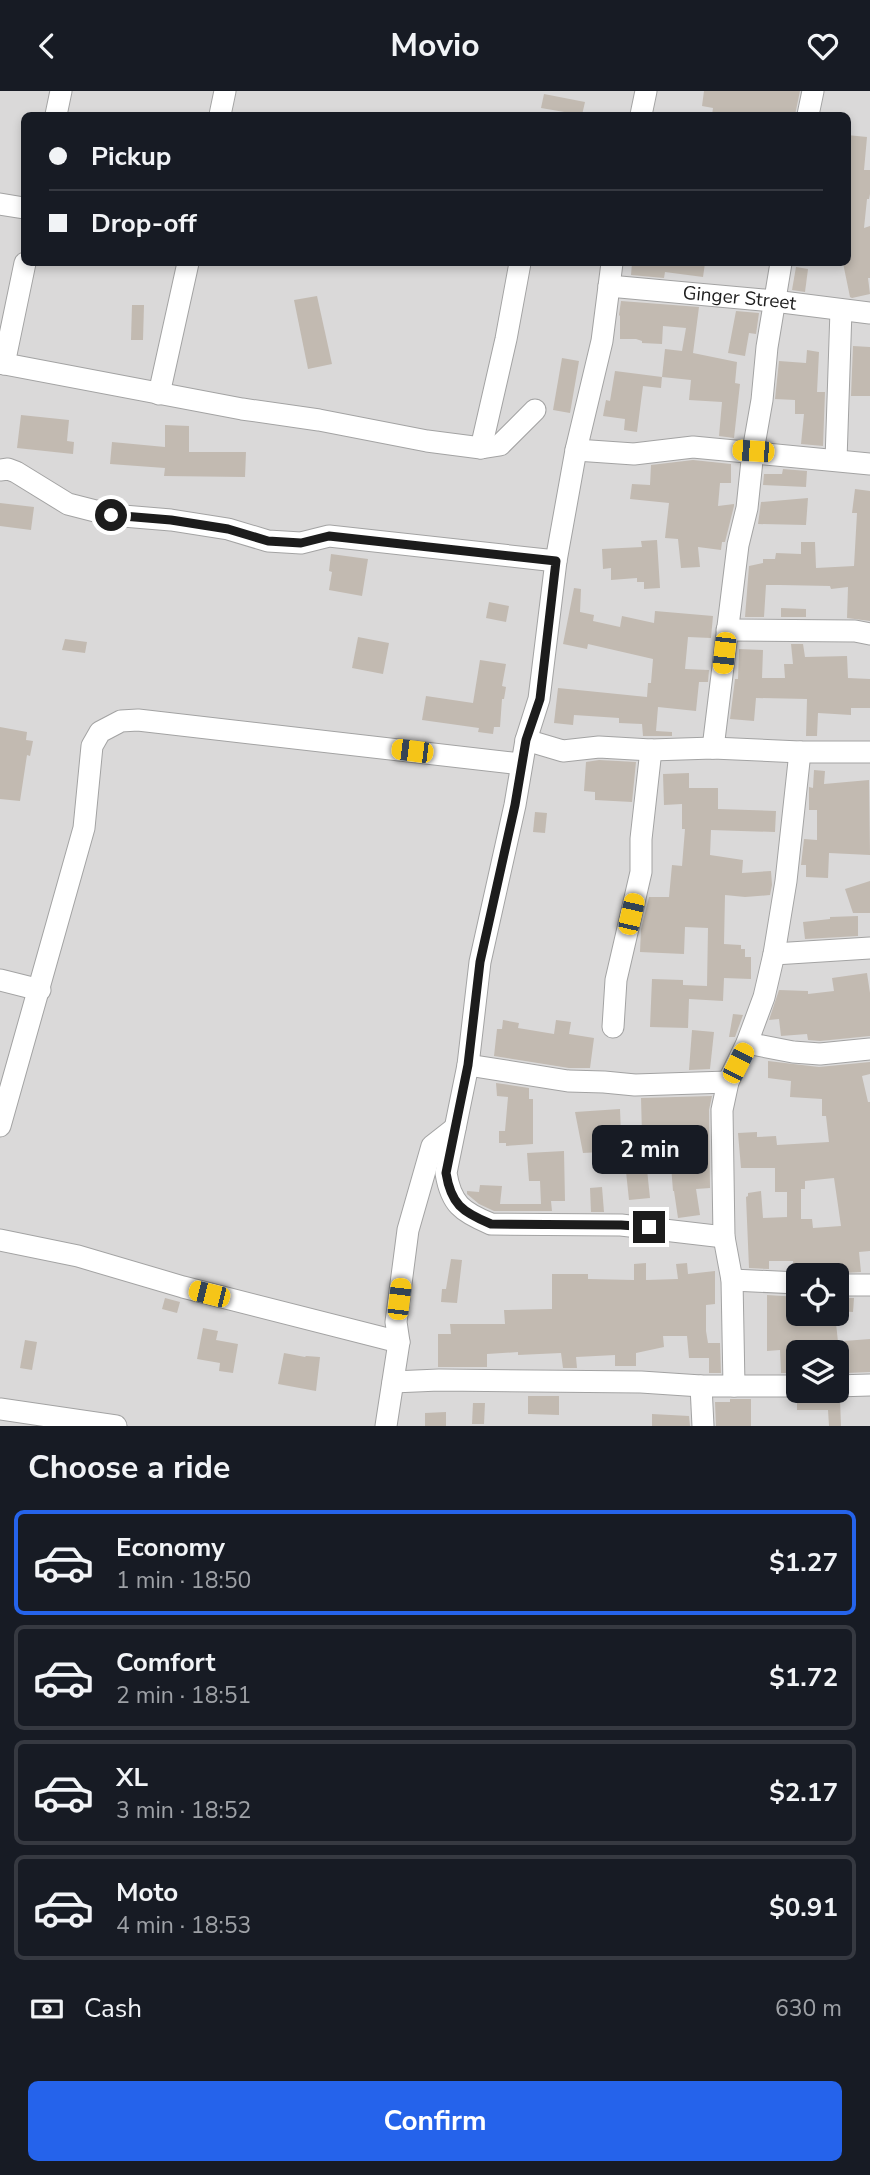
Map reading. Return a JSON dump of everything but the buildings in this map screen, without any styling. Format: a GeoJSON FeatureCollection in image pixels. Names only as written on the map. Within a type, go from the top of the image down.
{"type":"FeatureCollection","features":[{"type":"Feature","properties":{"kind":"street"},"geometry":{"type":"LineString","coordinates":[[57,112],[61,91]]}},
{"type":"Feature","properties":{"kind":"street"},"geometry":{"type":"LineString","coordinates":[[221,112],[225,91]]}},
{"type":"Feature","properties":{"kind":"street"},"geometry":{"type":"LineString","coordinates":[[641,112],[646,91]]}},
{"type":"Feature","properties":{"kind":"street"},"geometry":{"type":"LineString","coordinates":[[809,112],[813,91]]}},
{"type":"Feature","properties":{"kind":"street"},"geometry":{"type":"LineString","coordinates":[[0,204],[21,208]]}},
{"type":"Feature","properties":{"kind":"street"},"geometry":{"type":"LineString","coordinates":[[24,266],[2,364],[242,409],[481,448],[500,445],[535,410]]}},
{"type":"Feature","properties":{"kind":"street"},"geometry":{"type":"LineString","coordinates":[[159,394],[187,266]]}},
{"type":"Feature","properties":{"kind":"street"},"geometry":{"type":"LineString","coordinates":[[481,448],[519,266]]}},
{"type":"Feature","properties":{"kind":"street"},"geometry":{"type":"LineString","coordinates":[[612,266],[602,341],[576,450],[556,561],[540,699],[526,740],[515,805],[480,962],[468,1065],[446,1173],[449,1191],[460,1207],[491,1224],[621,1225],[724,1237]]}},
{"type":"Feature","properties":{"kind":"street"},"geometry":{"type":"LineString","coordinates":[[713,748],[738,545],[747,509],[780,266]]}},
{"type":"Feature","properties":{"kind":"street","name":"Ginger Street"},"geometry":{"type":"LineString","coordinates":[[609,286],[870,313]]}},
{"type":"Feature","properties":{"kind":"street"},"geometry":{"type":"LineString","coordinates":[[836,460],[841,310]]}},
{"type":"Feature","properties":{"kind":"street"},"geometry":{"type":"LineString","coordinates":[[576,450],[634,454],[693,447],[870,464]]}},
{"type":"Feature","properties":{"kind":"street"},"geometry":{"type":"LineString","coordinates":[[0,470],[16,471],[74,507],[111,515],[171,520],[228,529],[268,541],[301,543],[329,536],[556,561]]}},
{"type":"Feature","properties":{"kind":"street"},"geometry":{"type":"LineString","coordinates":[[727,630],[855,631],[870,634]]}},
{"type":"Feature","properties":{"kind":"street"},"geometry":{"type":"LineString","coordinates":[[0,1126],[3,1103],[40,990],[84,828],[92,746],[100,732],[121,721],[138,720],[521,764]]}},
{"type":"Feature","properties":{"kind":"street"},"geometry":{"type":"LineString","coordinates":[[526,740],[563,751],[598,747],[870,752]]}},
{"type":"Feature","properties":{"kind":"street"},"geometry":{"type":"LineString","coordinates":[[613,1027],[616,980],[641,872],[641,839],[651,750]]}},
{"type":"Feature","properties":{"kind":"street"},"geometry":{"type":"LineString","coordinates":[[734,1386],[732,1280],[724,1237],[722,1110],[728,1082],[747,1043],[764,997],[774,954],[786,881],[800,752]]}},
{"type":"Feature","properties":{"kind":"street"},"geometry":{"type":"LineString","coordinates":[[774,954],[870,948]]}},
{"type":"Feature","properties":{"kind":"street"},"geometry":{"type":"LineString","coordinates":[[0,980],[40,990]]}},
{"type":"Feature","properties":{"kind":"street"},"geometry":{"type":"LineString","coordinates":[[747,1043],[820,1054],[870,1049]]}},
{"type":"Feature","properties":{"kind":"street"},"geometry":{"type":"LineString","coordinates":[[468,1065],[568,1081],[635,1085],[728,1082]]}},
{"type":"Feature","properties":{"kind":"street"},"geometry":{"type":"LineString","coordinates":[[386,1426],[399,1342],[396,1322],[408,1230],[432,1146],[455,1128]]}},
{"type":"Feature","properties":{"kind":"street"},"geometry":{"type":"LineString","coordinates":[[0,1240],[78,1256],[183,1287],[399,1342]]}},
{"type":"Feature","properties":{"kind":"street"},"geometry":{"type":"LineString","coordinates":[[732,1280],[786,1282]]}},
{"type":"Feature","properties":{"kind":"street"},"geometry":{"type":"LineString","coordinates":[[849,1285],[870,1285]]}},
{"type":"Feature","properties":{"kind":"street"},"geometry":{"type":"LineString","coordinates":[[393,1382],[439,1380],[786,1386]]}},
{"type":"Feature","properties":{"kind":"street"},"geometry":{"type":"LineString","coordinates":[[849,1386],[870,1385]]}},
{"type":"Feature","properties":{"kind":"street"},"geometry":{"type":"LineString","coordinates":[[701,1386],[703,1426]]}},
{"type":"Feature","properties":{"kind":"street"},"geometry":{"type":"LineString","coordinates":[[0,1409],[116,1426]]}},
{"type":"Feature","properties":{"kind":"shaded area"},"geometry":{"type":"Polygon","coordinates":[[[0,91],[870,91],[870,1426],[0,1426],[0,91]]]}},
{"type":"Feature","properties":{"kind":"route"},"geometry":{"type":"LineString","coordinates":[[111,515],[171,520],[228,529],[268,541],[301,543],[329,536],[556,561],[540,699],[526,740],[515,805],[480,962],[468,1065],[446,1173],[449,1191],[460,1207],[491,1224],[649,1227]]}}]}
